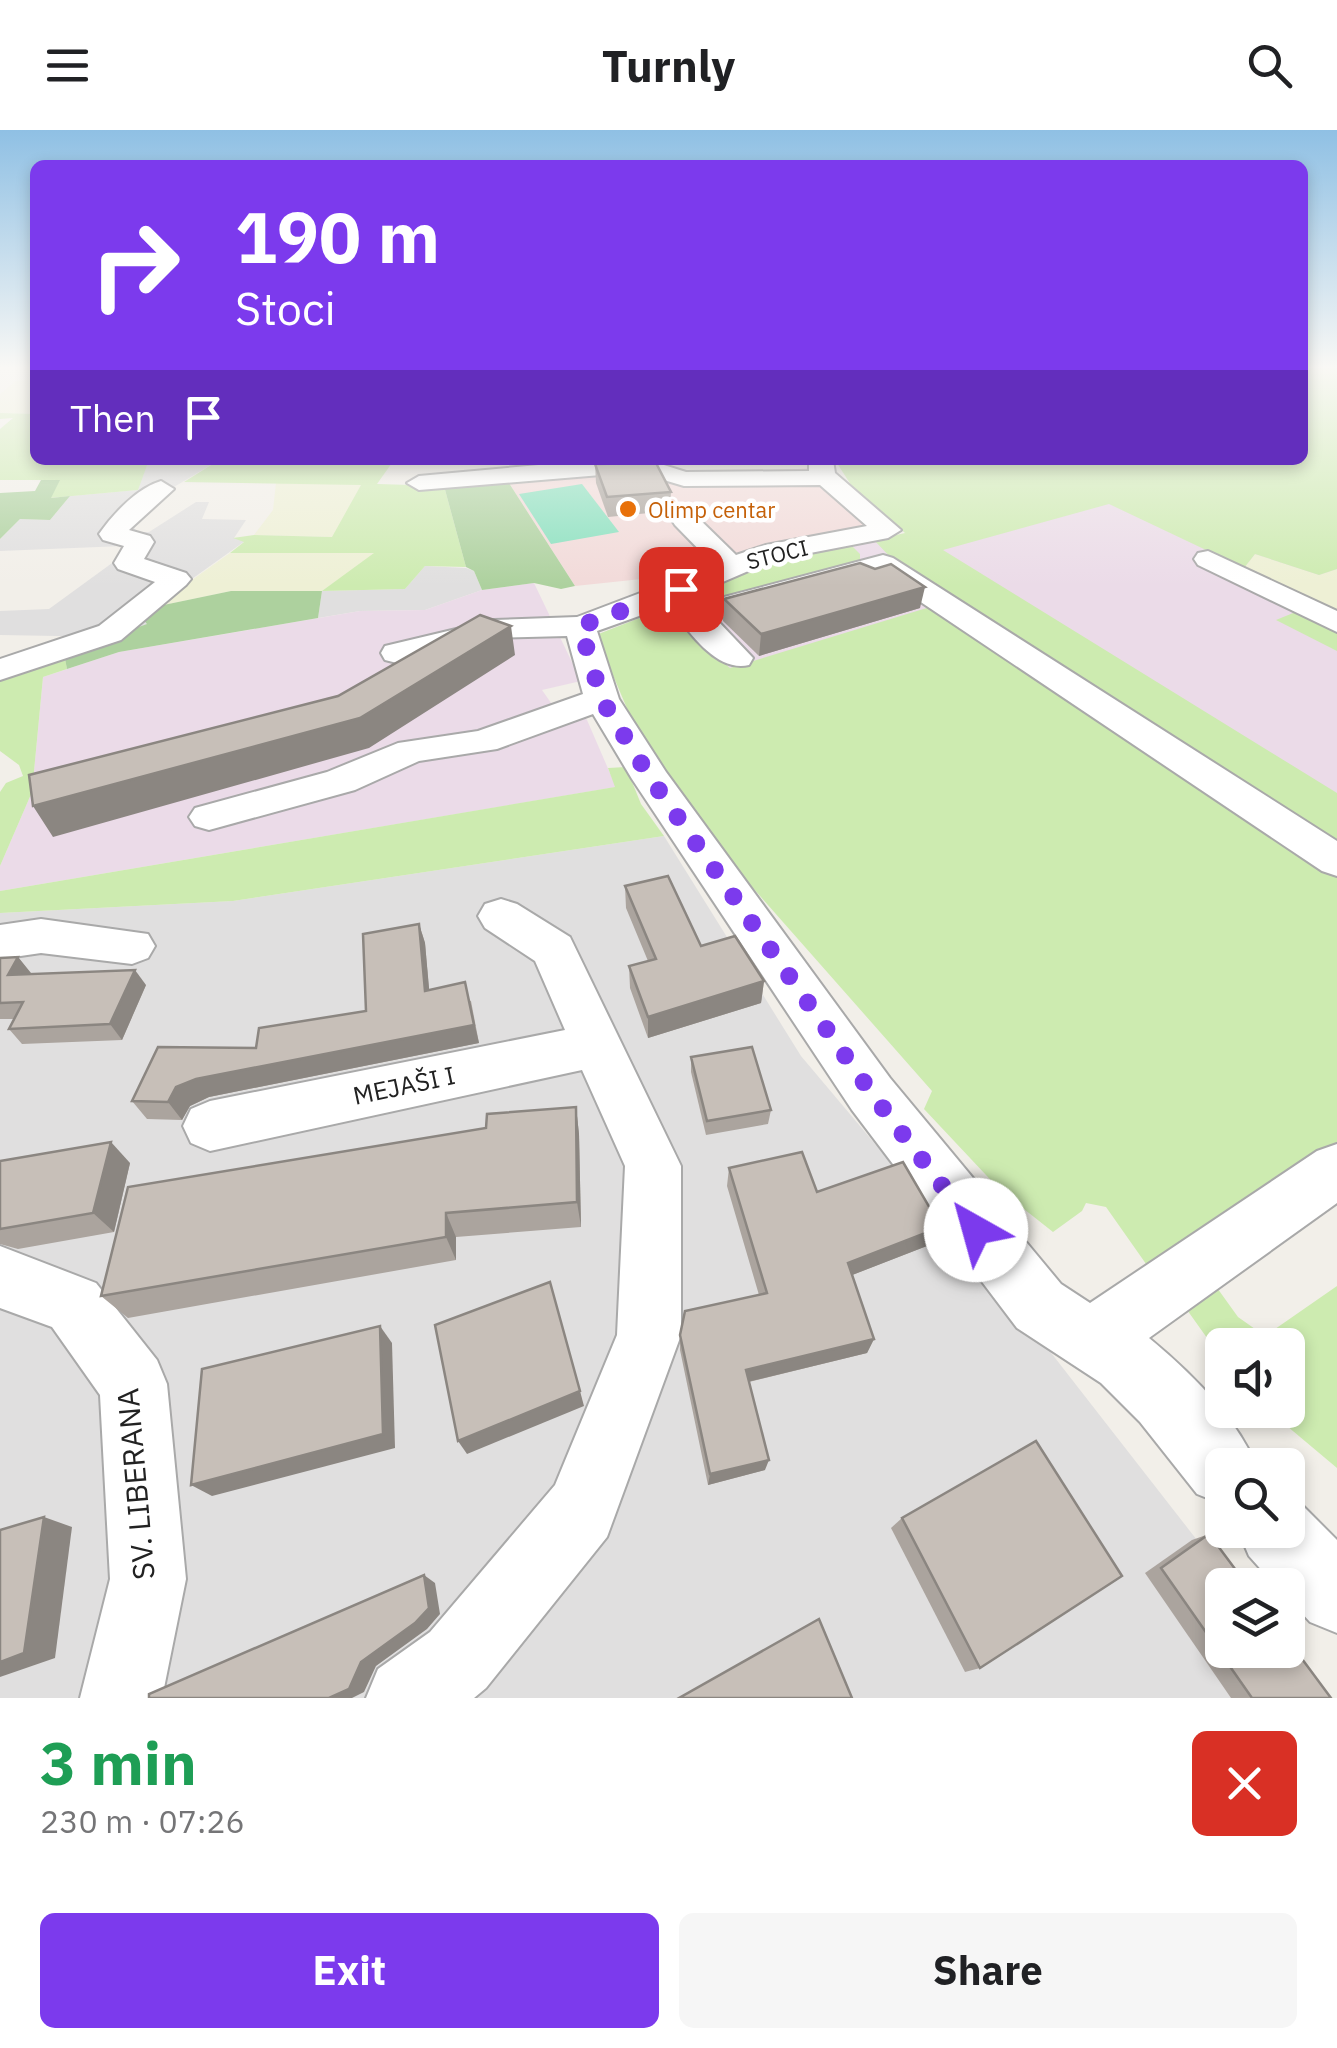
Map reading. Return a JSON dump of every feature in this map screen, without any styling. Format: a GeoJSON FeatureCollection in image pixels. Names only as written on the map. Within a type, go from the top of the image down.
{"type":"FeatureCollection","features":[{"type":"Feature","properties":{"kind":"street"},"geometry":{"type":"LineString","coordinates":[[418,483],[639,465],[684,479],[824,469]]}},
{"type":"Feature","properties":{"kind":"street","name":"STOCI"},"geometry":{"type":"LineString","coordinates":[[397,652],[494,629],[580,626],[656,600],[766,553],[888,530],[824,469]]}},
{"type":"Feature","properties":{"kind":"street"},"geometry":{"type":"LineString","coordinates":[[0,670],[110,633],[176,579],[128,562],[140,542],[113,534],[124,519],[161,489]]}},
{"type":"Feature","properties":{"kind":"street"},"geometry":{"type":"LineString","coordinates":[[684,519],[731,566]]}},
{"type":"Feature","properties":{"kind":"street"},"geometry":{"type":"LineString","coordinates":[[854,538],[883,564],[1337,861]]}},
{"type":"Feature","properties":{"kind":"street"},"geometry":{"type":"LineString","coordinates":[[1208,559],[1337,623]]}},
{"type":"Feature","properties":{"kind":"street"},"geometry":{"type":"LineString","coordinates":[[736,658],[697,622],[705,612],[883,564]]}},
{"type":"Feature","properties":{"kind":"street"},"geometry":{"type":"LineString","coordinates":[[580,626],[602,700],[651,779],[872,1094],[1038,1306],[1059,1324],[1120,1357],[1151,1383],[1205,1448]]}},
{"type":"Feature","properties":{"kind":"street"},"geometry":{"type":"LineString","coordinates":[[209,817],[341,782],[411,751],[484,741],[602,700]]}},
{"type":"Feature","properties":{"kind":"street"},"geometry":{"type":"LineString","coordinates":[[407,1698],[458,1660],[580,1511],[650,1336],[653,1166],[552,950],[501,916]]}},
{"type":"Feature","properties":{"kind":"street"},"geometry":{"type":"LineString","coordinates":[[0,942],[41,936],[132,946]]}},
{"type":"Feature","properties":{"kind":"street","name":"MEJAŠI I"},"geometry":{"type":"LineString","coordinates":[[210,1126],[598,1045]]}},
{"type":"Feature","properties":{"kind":"street"},"geometry":{"type":"LineString","coordinates":[[1090,1341],[1337,1170]]}},
{"type":"Feature","properties":{"kind":"street","name":"SV. LIBERANA"},"geometry":{"type":"LineString","coordinates":[[0,1277],[74,1305],[132,1384],[148,1579],[121,1698]]}},
{"type":"Feature","properties":{"kind":"street"},"geometry":{"type":"LineString","coordinates":[[1292,1548],[1337,1595]]}},
{"type":"Feature","properties":{"kind":"shaded area"},"geometry":{"type":"Polygon","coordinates":[[[147,465],[211,465],[154,499],[130,522],[137,532],[149,532],[196,502],[209,502],[202,519],[246,520],[234,538],[245,541],[154,606],[141,618],[148,624],[116,637],[0,635],[0,611],[49,609],[119,558],[123,546],[0,551],[0,539],[20,519],[50,520],[70,496],[137,490],[147,465]]]}},
{"type":"Feature","properties":{"kind":"shaded area"},"geometry":{"type":"Polygon","coordinates":[[[809,468],[876,526],[708,572],[575,586],[507,480],[607,471],[678,479],[809,468]]]}},
{"type":"Feature","properties":{"kind":"shaded area"},"geometry":{"type":"Polygon","coordinates":[[[1337,487],[1337,871],[662,767],[596,635],[673,605],[762,561],[1109,496],[1337,487]]]}},
{"type":"Feature","properties":{"kind":"shaded area"},"geometry":{"type":"Polygon","coordinates":[[[425,566],[474,571],[482,590],[425,610],[360,611],[318,618],[322,591],[405,589],[425,566]]]}},
{"type":"Feature","properties":{"kind":"shaded area"},"geometry":{"type":"Polygon","coordinates":[[[534,583],[581,681],[542,690],[556,710],[574,702],[587,720],[616,787],[0,891],[0,866],[32,792],[43,677],[119,652],[360,611],[425,610],[482,590],[534,583]]]}},
{"type":"Feature","properties":{"kind":"shaded area"},"geometry":{"type":"Polygon","coordinates":[[[664,836],[801,1056],[1052,1354],[1219,1568],[1205,1568],[1205,1668],[1257,1668],[1315,1698],[0,1698],[0,913],[233,901],[664,836]]]}},
{"type":"Feature","properties":{"kind":"green space"},"geometry":{"type":"Polygon","coordinates":[[[0,440],[30,440],[30,465],[147,465],[138,490],[50,498],[59,480],[0,480],[0,440]]]}},
{"type":"Feature","properties":{"kind":"green space"},"geometry":{"type":"Polygon","coordinates":[[[1308,440],[1337,440],[1337,569],[1319,575],[1255,554],[1244,568],[1109,504],[943,550],[1337,793],[1337,852],[892,559],[874,540],[905,533],[851,485],[838,465],[1308,465],[1308,440]]]}},
{"type":"Feature","properties":{"kind":"green space"},"geometry":{"type":"Polygon","coordinates":[[[211,465],[390,465],[377,484],[444,486],[466,567],[425,566],[405,589],[322,591],[374,553],[230,553],[244,542],[233,538],[332,537],[361,485],[184,482],[211,465]]]}},
{"type":"Feature","properties":{"kind":"green space"},"geometry":{"type":"Polygon","coordinates":[[[41,480],[60,480],[51,498],[70,496],[50,520],[20,519],[0,539],[0,493],[35,491],[41,480]]]}},
{"type":"Feature","properties":{"kind":"green space"},"geometry":{"type":"Polygon","coordinates":[[[507,480],[575,586],[561,589],[534,583],[482,590],[474,571],[466,567],[444,486],[507,480]]]}},
{"type":"Feature","properties":{"kind":"green space"},"geometry":{"type":"Polygon","coordinates":[[[276,483],[362,484],[333,537],[254,535],[273,510],[276,483]]]}},
{"type":"Feature","properties":{"kind":"green space"},"geometry":{"type":"Polygon","coordinates":[[[582,484],[619,532],[551,544],[519,494],[582,484]]]}},
{"type":"Feature","properties":{"kind":"green space"},"geometry":{"type":"Polygon","coordinates":[[[850,544],[860,554],[860,565],[696,609],[684,626],[730,668],[930,607],[1337,871],[1337,1150],[1151,1271],[1106,1207],[1086,1203],[1082,1211],[1053,1232],[1001,1191],[924,1109],[932,1091],[738,871],[634,725],[596,635],[673,605],[762,561],[850,544]]]}},
{"type":"Feature","properties":{"kind":"green space"},"geometry":{"type":"Polygon","coordinates":[[[230,553],[376,553],[322,591],[231,591],[154,607],[230,553]]]}},
{"type":"Feature","properties":{"kind":"green space"},"geometry":{"type":"Polygon","coordinates":[[[1255,554],[1319,575],[1337,569],[1337,613],[1244,568],[1255,554]]]}},
{"type":"Feature","properties":{"kind":"green space"},"geometry":{"type":"Polygon","coordinates":[[[231,591],[322,591],[318,618],[119,652],[67,669],[64,654],[147,624],[141,617],[154,607],[231,591]]]}},
{"type":"Feature","properties":{"kind":"green space"},"geometry":{"type":"Polygon","coordinates":[[[1298,611],[1337,630],[1337,651],[1276,620],[1298,611]]]}},
{"type":"Feature","properties":{"kind":"green space"},"geometry":{"type":"Polygon","coordinates":[[[64,654],[67,669],[43,677],[32,792],[0,866],[0,792],[6,783],[23,776],[19,765],[0,751],[0,675],[64,654]]]}},
{"type":"Feature","properties":{"kind":"green space"},"geometry":{"type":"Polygon","coordinates":[[[626,767],[641,804],[664,836],[233,901],[0,913],[0,891],[615,787],[608,768],[626,767]]]}},
{"type":"Feature","properties":{"kind":"green space"},"geometry":{"type":"Polygon","coordinates":[[[1215,1285],[1238,1317],[1254,1328],[1205,1328],[1205,1335],[1185,1307],[1215,1285]]]}},
{"type":"Feature","properties":{"kind":"green space"},"geometry":{"type":"Polygon","coordinates":[[[1337,1286],[1337,1468],[1289,1428],[1305,1428],[1305,1328],[1277,1328],[1337,1286]]]}},
{"type":"Feature","properties":{"kind":"building"},"geometry":{"type":"Polygon","coordinates":[[[595,465],[657,465],[671,492],[607,497],[595,465]]]}},
{"type":"Feature","properties":{"kind":"building"},"geometry":{"type":"Polygon","coordinates":[[[860,563],[875,569],[891,564],[925,587],[761,634],[724,599],[860,563]]]}},
{"type":"Feature","properties":{"kind":"building"},"geometry":{"type":"Polygon","coordinates":[[[480,615],[511,626],[360,718],[33,806],[29,775],[338,696],[480,615]]]}},
{"type":"Feature","properties":{"kind":"building"},"geometry":{"type":"Polygon","coordinates":[[[668,876],[701,946],[735,936],[764,981],[648,1017],[629,966],[656,959],[625,886],[668,876]]]}},
{"type":"Feature","properties":{"kind":"building"},"geometry":{"type":"Polygon","coordinates":[[[419,924],[425,991],[465,982],[474,1025],[196,1079],[176,1087],[168,1102],[132,1101],[158,1047],[256,1048],[259,1028],[366,1011],[363,934],[419,924]]]}},
{"type":"Feature","properties":{"kind":"building"},"geometry":{"type":"Polygon","coordinates":[[[18,957],[8,975],[135,970],[110,1024],[9,1029],[23,1002],[0,1003],[0,958],[18,957]]]}},
{"type":"Feature","properties":{"kind":"building"},"geometry":{"type":"Polygon","coordinates":[[[752,1047],[771,1110],[707,1121],[691,1057],[752,1047]]]}},
{"type":"Feature","properties":{"kind":"building"},"geometry":{"type":"Polygon","coordinates":[[[576,1107],[577,1202],[446,1213],[446,1237],[101,1296],[128,1187],[486,1128],[487,1114],[576,1107]]]}},
{"type":"Feature","properties":{"kind":"building"},"geometry":{"type":"Polygon","coordinates":[[[111,1142],[93,1213],[0,1229],[0,1161],[111,1142]]]}},
{"type":"Feature","properties":{"kind":"building"},"geometry":{"type":"Polygon","coordinates":[[[802,1152],[817,1192],[903,1162],[941,1227],[848,1263],[874,1339],[746,1370],[769,1460],[710,1474],[680,1335],[685,1311],[767,1293],[729,1168],[802,1152]]]}},
{"type":"Feature","properties":{"kind":"building"},"geometry":{"type":"Polygon","coordinates":[[[550,1282],[580,1391],[458,1441],[435,1325],[550,1282]]]}},
{"type":"Feature","properties":{"kind":"building"},"geometry":{"type":"Polygon","coordinates":[[[380,1326],[383,1434],[191,1485],[202,1369],[380,1326]]]}},
{"type":"Feature","properties":{"kind":"building"},"geometry":{"type":"Polygon","coordinates":[[[1036,1441],[1122,1576],[980,1668],[902,1518],[1036,1441]]]}},
{"type":"Feature","properties":{"kind":"building"},"geometry":{"type":"Polygon","coordinates":[[[44,1517],[24,1653],[0,1662],[0,1530],[44,1517]]]}},
{"type":"Feature","properties":{"kind":"building"},"geometry":{"type":"Polygon","coordinates":[[[1205,1537],[1205,1548],[1219,1548],[1234,1568],[1205,1568],[1205,1631],[1161,1568],[1205,1537]]]}},
{"type":"Feature","properties":{"kind":"building"},"geometry":{"type":"Polygon","coordinates":[[[424,1575],[429,1608],[415,1623],[361,1662],[349,1689],[329,1698],[149,1698],[149,1694],[424,1575]]]}},
{"type":"Feature","properties":{"kind":"building"},"geometry":{"type":"Polygon","coordinates":[[[819,1619],[852,1698],[679,1698],[819,1619]]]}},
{"type":"Feature","properties":{"kind":"building"},"geometry":{"type":"Polygon","coordinates":[[[1305,1663],[1331,1698],[1252,1698],[1231,1668],[1305,1668],[1305,1663]]]}},
{"type":"Feature","properties":{"kind":"place","name":"Olimp centar"},"geometry":{"type":"Point","coordinates":[628,509]}},
{"type":"Feature","properties":{"kind":"route"},"geometry":{"type":"LineString","coordinates":[[681,589],[580,626],[602,700],[651,779],[872,1094],[976,1230]]}}]}
